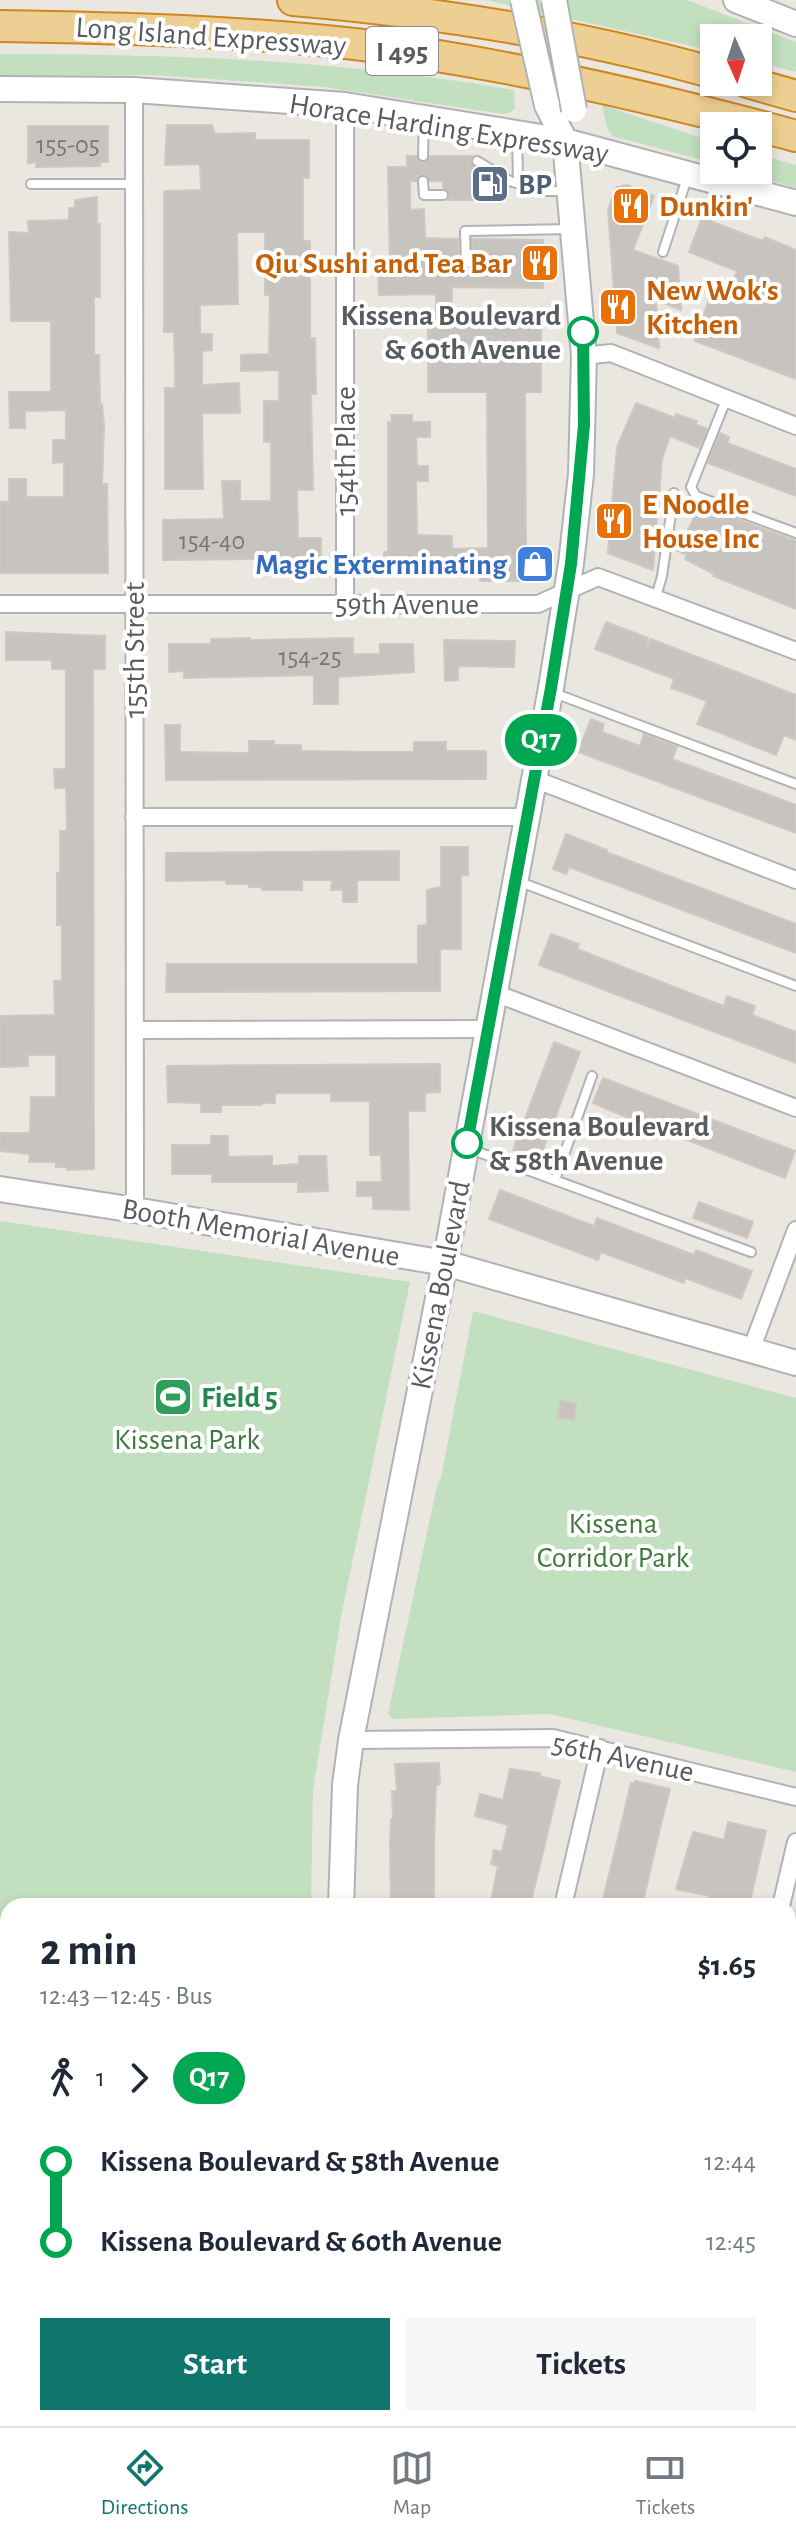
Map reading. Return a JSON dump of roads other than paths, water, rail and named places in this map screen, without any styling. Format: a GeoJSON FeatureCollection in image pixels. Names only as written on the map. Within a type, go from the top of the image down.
{"type":"FeatureCollection","features":[{"type":"Feature","properties":{"kind":"highway","name":"Long Island Expressway"},"geometry":{"type":"LineString","coordinates":[[293,0],[360,6],[527,30],[700,70]]}},
{"type":"Feature","properties":{"kind":"highway","name":"Long Island Expressway"},"geometry":{"type":"LineString","coordinates":[[0,26],[205,32],[363,45],[514,68],[671,102],[796,136]]}},
{"type":"Feature","properties":{"kind":"highway"},"geometry":{"type":"LineString","coordinates":[[772,89],[796,96]]}},
{"type":"Feature","properties":{"kind":"main road","name":"Kissena Boulevard"},"geometry":{"type":"LineString","coordinates":[[341,1898],[345,1785],[351,1740],[445,1263],[550,691],[581,474],[584,356],[565,141],[547,105],[523,0]]}},
{"type":"Feature","properties":{"kind":"main road","name":"Kissena Boulevard"},"geometry":{"type":"LineString","coordinates":[[554,0],[574,110],[565,141]]}},
{"type":"Feature","properties":{"kind":"main road"},"geometry":{"type":"LineString","coordinates":[[736,0],[788,14]]}},
{"type":"Feature","properties":{"kind":"main road","name":"Horace Harding Expressway"},"geometry":{"type":"LineString","coordinates":[[0,89],[134,90],[345,105],[565,141],[796,203]]}},
{"type":"Feature","properties":{"kind":"main road","name":"Booth Memorial Avenue"},"geometry":{"type":"LineString","coordinates":[[0,1189],[445,1263],[796,1363]]}},
{"type":"Feature","properties":{"kind":"street","name":"155th Street"},"geometry":{"type":"LineString","coordinates":[[134,90],[135,1210]]}},
{"type":"Feature","properties":{"kind":"street","name":"154th Place"},"geometry":{"type":"LineString","coordinates":[[345,105],[345,604]]}},
{"type":"Feature","properties":{"kind":"street"},"geometry":{"type":"LineString","coordinates":[[584,356],[611,353],[796,426]]}},
{"type":"Feature","properties":{"kind":"street","name":"59th Avenue"},"geometry":{"type":"LineString","coordinates":[[0,604],[538,604],[598,577],[796,651]]}},
{"type":"Feature","properties":{"kind":"street"},"geometry":{"type":"LineString","coordinates":[[534,779],[796,880]]}},
{"type":"Feature","properties":{"kind":"street"},"geometry":{"type":"LineString","coordinates":[[134,817],[525,817]]}},
{"type":"Feature","properties":{"kind":"street"},"geometry":{"type":"LineString","coordinates":[[495,993],[796,1108]]}},
{"type":"Feature","properties":{"kind":"street"},"geometry":{"type":"LineString","coordinates":[[135,1030],[487,1029]]}},
{"type":"Feature","properties":{"kind":"street"},"geometry":{"type":"LineString","coordinates":[[751,1350],[791,1261],[796,1230]]}},
{"type":"Feature","properties":{"kind":"street","name":"56th Avenue"},"geometry":{"type":"LineString","coordinates":[[351,1740],[553,1738],[796,1797]]}},
{"type":"Feature","properties":{"kind":"street"},"geometry":{"type":"LineString","coordinates":[[565,1898],[600,1748]]}},
{"type":"Feature","properties":{"kind":"street"},"geometry":{"type":"LineString","coordinates":[[783,1898],[796,1842]]}},
{"type":"Feature","properties":{"kind":"lane"},"geometry":{"type":"LineString","coordinates":[[423,156],[424,119]]}},
{"type":"Feature","properties":{"kind":"lane"},"geometry":{"type":"LineString","coordinates":[[514,182],[517,134]]}},
{"type":"Feature","properties":{"kind":"lane"},"geometry":{"type":"LineString","coordinates":[[477,161],[514,182]]}},
{"type":"Feature","properties":{"kind":"lane"},"geometry":{"type":"LineString","coordinates":[[478,174],[540,191],[570,191]]}},
{"type":"Feature","properties":{"kind":"lane"},"geometry":{"type":"LineString","coordinates":[[663,252],[688,174]]}},
{"type":"Feature","properties":{"kind":"lane"},"geometry":{"type":"LineString","coordinates":[[423,181],[424,195],[443,195]]}},
{"type":"Feature","properties":{"kind":"lane"},"geometry":{"type":"LineString","coordinates":[[478,194],[514,182]]}},
{"type":"Feature","properties":{"kind":"lane"},"geometry":{"type":"LineString","coordinates":[[31,184],[133,184]]}},
{"type":"Feature","properties":{"kind":"lane"},"geometry":{"type":"LineString","coordinates":[[466,263],[465,231],[573,229]]}},
{"type":"Feature","properties":{"kind":"lane"},"geometry":{"type":"LineString","coordinates":[[726,400],[691,487],[696,496],[796,533]]}},
{"type":"Feature","properties":{"kind":"lane"},"geometry":{"type":"LineString","coordinates":[[656,597],[674,493]]}},
{"type":"Feature","properties":{"kind":"lane"},"geometry":{"type":"LineString","coordinates":[[550,691],[796,784]]}},
{"type":"Feature","properties":{"kind":"lane"},"geometry":{"type":"LineString","coordinates":[[514,880],[796,986]]}},
{"type":"Feature","properties":{"kind":"lane"},"geometry":{"type":"LineString","coordinates":[[555,1180],[592,1076]]}},
{"type":"Feature","properties":{"kind":"lane"},"geometry":{"type":"LineString","coordinates":[[466,1147],[751,1252]]}},
{"type":"Feature","properties":{"kind":"place","name":"BP"},"geometry":{"type":"Point","coordinates":[490,184]}},
{"type":"Feature","properties":{"kind":"place","name":"Dunkin'"},"geometry":{"type":"Point","coordinates":[631,206]}},
{"type":"Feature","properties":{"kind":"place","name":"Qiu Sushi and Tea Bar"},"geometry":{"type":"Point","coordinates":[540,263]}},
{"type":"Feature","properties":{"kind":"place","name":"New Wok's Kitchen"},"geometry":{"type":"Point","coordinates":[618,307]}},
{"type":"Feature","properties":{"kind":"place","name":"Kissena Boulevard & 60th Avenue"},"geometry":{"type":"Point","coordinates":[583,332]}},
{"type":"Feature","properties":{"kind":"place","name":"E Noodle House Inc"},"geometry":{"type":"Point","coordinates":[614,521]}},
{"type":"Feature","properties":{"kind":"place","name":"Magic Exterminating"},"geometry":{"type":"Point","coordinates":[535,564]}},
{"type":"Feature","properties":{"kind":"place","name":"Kissena Boulevard & 58th Avenue"},"geometry":{"type":"Point","coordinates":[467,1143]}},
{"type":"Feature","properties":{"kind":"place","name":"Field 5"},"geometry":{"type":"Point","coordinates":[173,1397]}},
{"type":"Feature","properties":{"kind":"park label","name":"Kissena Park"},"geometry":{"type":"Point","coordinates":[187,1439]}},
{"type":"Feature","properties":{"kind":"park label","name":"Kissena Corridor Park"},"geometry":{"type":"Point","coordinates":[613,1540]}}]}
